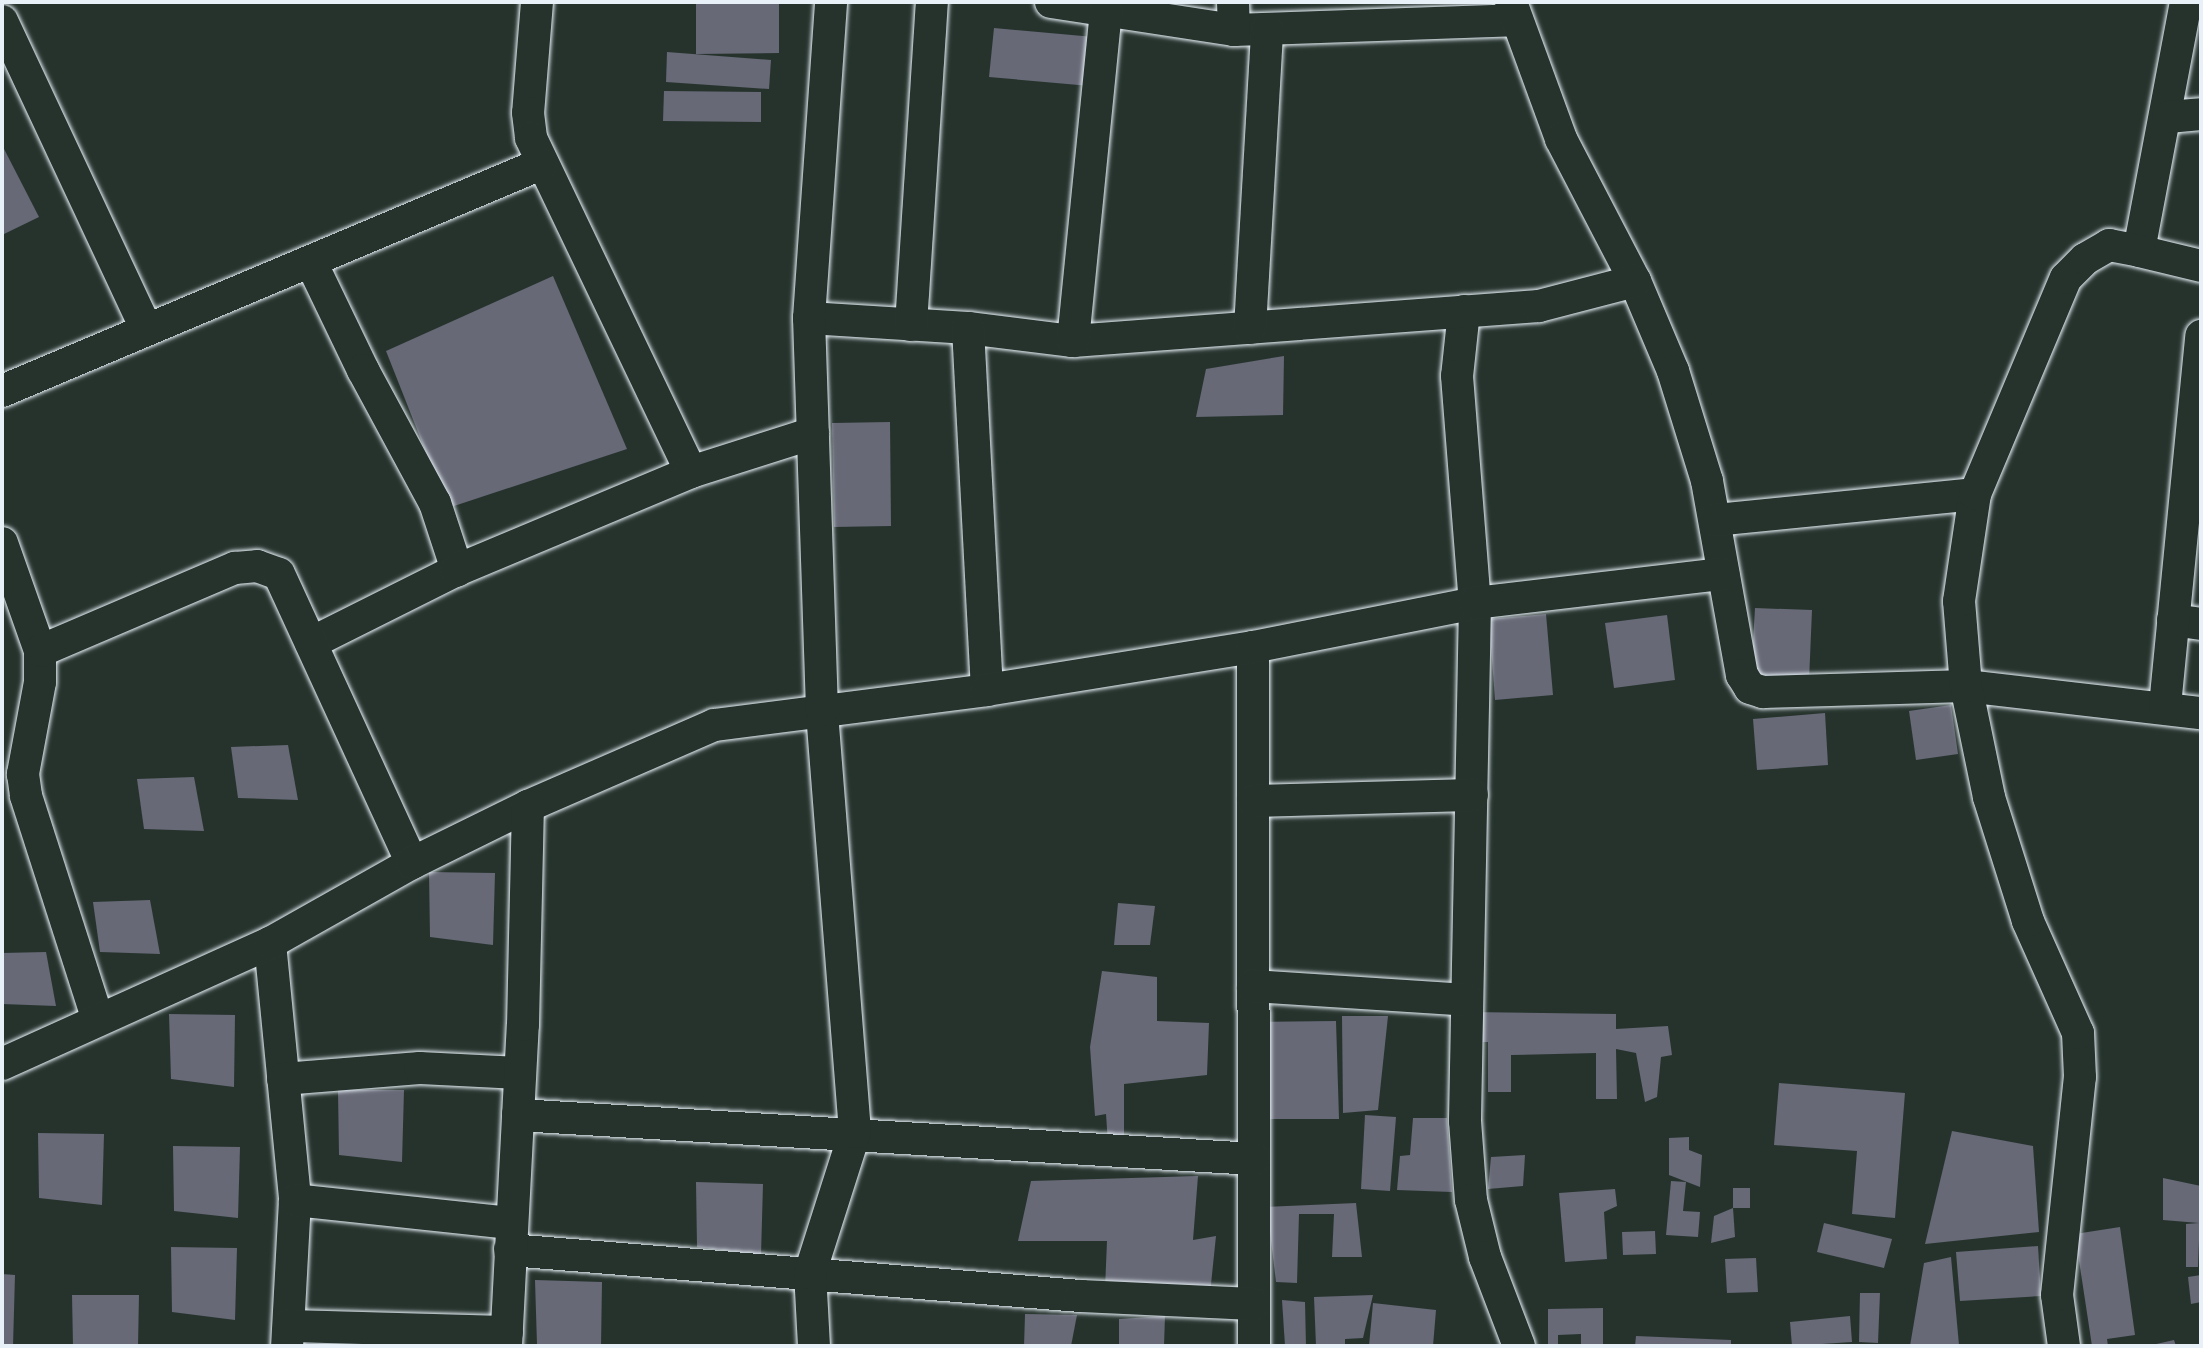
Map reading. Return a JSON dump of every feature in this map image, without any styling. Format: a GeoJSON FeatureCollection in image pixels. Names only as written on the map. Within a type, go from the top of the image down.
{"type":"FeatureCollection","features":[{"type":"Feature","properties":{"kind":"street"},"geometry":{"type":"LineString","coordinates":[[537,2],[528,113],[541,164],[691,472]]}},
{"type":"Feature","properties":{"kind":"street"},"geometry":{"type":"LineString","coordinates":[[814,1346],[810,1273],[855,1132],[822,710],[809,318],[831,2]]}},
{"type":"Feature","properties":{"kind":"street"},"geometry":{"type":"LineString","coordinates":[[911,325],[932,2]]}},
{"type":"Feature","properties":{"kind":"street"},"geometry":{"type":"LineString","coordinates":[[1051,2],[1233,16],[1267,29],[1512,11],[1561,139],[1635,281],[1673,371],[1715,520],[1742,675],[1750,688],[1763,692],[1966,686],[2165,706],[2201,713]]}},
{"type":"Feature","properties":{"kind":"street"},"geometry":{"type":"LineString","coordinates":[[2139,251],[2168,117],[2186,2]]}},
{"type":"Feature","properties":{"kind":"street"},"geometry":{"type":"LineString","coordinates":[[1073,341],[1090,7]]}},
{"type":"Feature","properties":{"kind":"street"},"geometry":{"type":"LineString","coordinates":[[2,21],[146,328]]}},
{"type":"Feature","properties":{"kind":"street"},"geometry":{"type":"LineString","coordinates":[[1250,328],[1267,29]]}},
{"type":"Feature","properties":{"kind":"street"},"geometry":{"type":"LineString","coordinates":[[2168,117],[2201,114]]}},
{"type":"Feature","properties":{"kind":"street"},"geometry":{"type":"LineString","coordinates":[[2,391],[146,328],[311,262],[541,164]]}},
{"type":"Feature","properties":{"kind":"street"},"geometry":{"type":"LineString","coordinates":[[2064,1346],[2057,1294],[2080,1077],[2078,1034],[2028,921],[1989,797],[1966,686],[1959,601],[1975,494],[2066,278],[2085,259],[2109,246],[2201,266]]}},
{"type":"Feature","properties":{"kind":"street"},"geometry":{"type":"LineString","coordinates":[[311,262],[363,370],[435,503],[457,570]]}},
{"type":"Feature","properties":{"kind":"street"},"geometry":{"type":"LineString","coordinates":[[809,318],[968,328],[1073,341],[1539,306],[1635,281]]}},
{"type":"Feature","properties":{"kind":"street"},"geometry":{"type":"LineString","coordinates":[[1464,311],[1457,376],[1475,603],[1465,1121],[1471,1200],[1485,1257],[1519,1346]]}},
{"type":"Feature","properties":{"kind":"street"},"geometry":{"type":"LineString","coordinates":[[968,328],[987,690]]}},
{"type":"Feature","properties":{"kind":"street"},"geometry":{"type":"LineString","coordinates":[[2165,706],[2187,622],[2201,336]]}},
{"type":"Feature","properties":{"kind":"street"},"geometry":{"type":"LineString","coordinates":[[311,643],[457,570],[691,472],[813,433]]}},
{"type":"Feature","properties":{"kind":"street"},"geometry":{"type":"LineString","coordinates":[[1715,520],[1975,494]]}},
{"type":"Feature","properties":{"kind":"street"},"geometry":{"type":"LineString","coordinates":[[2,543],[40,651],[40,682],[23,774],[26,796],[98,1020]]}},
{"type":"Feature","properties":{"kind":"street"},"geometry":{"type":"LineString","coordinates":[[40,651],[235,568],[257,566],[279,574],[412,863]]}},
{"type":"Feature","properties":{"kind":"street"},"geometry":{"type":"LineString","coordinates":[[2,1064],[270,943],[412,863],[528,806],[714,725],[987,690],[1254,648],[1475,603],[1723,574]]}},
{"type":"Feature","properties":{"kind":"street"},"geometry":{"type":"LineString","coordinates":[[1254,648],[1254,1346]]}},
{"type":"Feature","properties":{"kind":"street"},"geometry":{"type":"LineString","coordinates":[[1253,800],[1472,795]]}},
{"type":"Feature","properties":{"kind":"street"},"geometry":{"type":"LineString","coordinates":[[270,943],[295,1200],[288,1336],[506,1339],[518,1115],[528,806]]}},
{"type":"Feature","properties":{"kind":"street"},"geometry":{"type":"LineString","coordinates":[[1253,986],[1467,1000]]}},
{"type":"Feature","properties":{"kind":"street"},"geometry":{"type":"LineString","coordinates":[[283,1079],[409,1069],[519,1073]]}},
{"type":"Feature","properties":{"kind":"street"},"geometry":{"type":"LineString","coordinates":[[518,1115],[855,1132],[1050,1149],[1254,1158]]}},
{"type":"Feature","properties":{"kind":"street"},"geometry":{"type":"LineString","coordinates":[[295,1200],[510,1237],[810,1273],[1081,1296],[1254,1304]]}},
{"type":"Feature","properties":{"kind":"building"},"geometry":{"type":"Polygon","coordinates":[[[696,2],[779,2],[779,53],[696,54],[696,2]]]}},
{"type":"Feature","properties":{"kind":"building"},"geometry":{"type":"Polygon","coordinates":[[[994,28],[1094,37],[1090,86],[989,77],[994,28]]]}},
{"type":"Feature","properties":{"kind":"building"},"geometry":{"type":"Polygon","coordinates":[[[667,52],[771,60],[769,89],[666,82],[667,52]]]}},
{"type":"Feature","properties":{"kind":"building"},"geometry":{"type":"Polygon","coordinates":[[[664,91],[761,92],[761,122],[663,121],[664,91]]]}},
{"type":"Feature","properties":{"kind":"building"},"geometry":{"type":"Polygon","coordinates":[[[2,145],[39,217],[2,235],[2,145]]]}},
{"type":"Feature","properties":{"kind":"building"},"geometry":{"type":"Polygon","coordinates":[[[553,276],[627,449],[448,508],[386,351],[553,276]]]}},
{"type":"Feature","properties":{"kind":"building"},"geometry":{"type":"Polygon","coordinates":[[[1284,356],[1283,415],[1196,417],[1206,369],[1284,356]]]}},
{"type":"Feature","properties":{"kind":"building"},"geometry":{"type":"Polygon","coordinates":[[[890,422],[891,526],[834,527],[832,423],[890,422]]]}},
{"type":"Feature","properties":{"kind":"building"},"geometry":{"type":"Polygon","coordinates":[[[1755,608],[1812,610],[1809,681],[1751,678],[1755,608]]]}},
{"type":"Feature","properties":{"kind":"building"},"geometry":{"type":"Polygon","coordinates":[[[1546,614],[1553,695],[1495,700],[1489,619],[1546,614]]]}},
{"type":"Feature","properties":{"kind":"building"},"geometry":{"type":"Polygon","coordinates":[[[1667,615],[1675,680],[1614,688],[1605,623],[1667,615]]]}},
{"type":"Feature","properties":{"kind":"building"},"geometry":{"type":"Polygon","coordinates":[[[1951,705],[1958,754],[1916,760],[1909,711],[1951,705]]]}},
{"type":"Feature","properties":{"kind":"building"},"geometry":{"type":"Polygon","coordinates":[[[1825,713],[1828,765],[1757,770],[1753,719],[1825,713]]]}},
{"type":"Feature","properties":{"kind":"building"},"geometry":{"type":"Polygon","coordinates":[[[288,745],[298,800],[238,798],[231,747],[288,745]]]}},
{"type":"Feature","properties":{"kind":"building"},"geometry":{"type":"Polygon","coordinates":[[[194,777],[204,831],[144,829],[137,779],[194,777]]]}},
{"type":"Feature","properties":{"kind":"building"},"geometry":{"type":"Polygon","coordinates":[[[429,872],[495,873],[493,945],[430,937],[429,872]]]}},
{"type":"Feature","properties":{"kind":"building"},"geometry":{"type":"Polygon","coordinates":[[[150,900],[160,954],[100,952],[93,902],[150,900]]]}},
{"type":"Feature","properties":{"kind":"building"},"geometry":{"type":"Polygon","coordinates":[[[1118,903],[1155,906],[1150,945],[1114,945],[1118,903]]]}},
{"type":"Feature","properties":{"kind":"building"},"geometry":{"type":"Polygon","coordinates":[[[46,952],[56,1006],[2,1004],[2,953],[46,952]]]}},
{"type":"Feature","properties":{"kind":"building"},"geometry":{"type":"Polygon","coordinates":[[[1102,971],[1157,977],[1157,1021],[1209,1023],[1207,1075],[1124,1084],[1124,1143],[1108,1144],[1106,1114],[1095,1116],[1090,1047],[1102,971]]]}},
{"type":"Feature","properties":{"kind":"building"},"geometry":{"type":"Polygon","coordinates":[[[1469,1012],[1616,1014],[1616,1029],[1668,1026],[1672,1055],[1661,1057],[1657,1097],[1645,1102],[1636,1053],[1616,1049],[1617,1099],[1596,1099],[1596,1053],[1511,1055],[1511,1092],[1488,1092],[1488,1042],[1468,1042],[1469,1012]]]}},
{"type":"Feature","properties":{"kind":"building"},"geometry":{"type":"Polygon","coordinates":[[[169,1014],[235,1015],[234,1087],[171,1079],[169,1014]]]}},
{"type":"Feature","properties":{"kind":"building"},"geometry":{"type":"Polygon","coordinates":[[[1342,1016],[1388,1016],[1378,1110],[1343,1113],[1342,1016]]]}},
{"type":"Feature","properties":{"kind":"building"},"geometry":{"type":"Polygon","coordinates":[[[1336,1021],[1339,1119],[1259,1119],[1259,1022],[1336,1021]]]}},
{"type":"Feature","properties":{"kind":"building"},"geometry":{"type":"Polygon","coordinates":[[[1779,1083],[1905,1093],[1895,1218],[1852,1214],[1857,1151],[1774,1145],[1779,1083]]]}},
{"type":"Feature","properties":{"kind":"building"},"geometry":{"type":"Polygon","coordinates":[[[338,1090],[404,1090],[402,1162],[339,1155],[338,1090]]]}},
{"type":"Feature","properties":{"kind":"building"},"geometry":{"type":"Polygon","coordinates":[[[1365,1115],[1396,1117],[1390,1191],[1361,1189],[1365,1115]]]}},
{"type":"Feature","properties":{"kind":"building"},"geometry":{"type":"Polygon","coordinates":[[[1413,1118],[1447,1118],[1452,1192],[1397,1190],[1400,1156],[1410,1155],[1413,1118]]]}},
{"type":"Feature","properties":{"kind":"building"},"geometry":{"type":"Polygon","coordinates":[[[1952,1131],[2033,1146],[2039,1232],[1925,1244],[1952,1131]]]}},
{"type":"Feature","properties":{"kind":"building"},"geometry":{"type":"Polygon","coordinates":[[[38,1133],[104,1134],[102,1205],[39,1198],[38,1133]]]}},
{"type":"Feature","properties":{"kind":"building"},"geometry":{"type":"Polygon","coordinates":[[[1689,1137],[1689,1150],[1702,1155],[1700,1187],[1669,1175],[1669,1138],[1689,1137]]]}},
{"type":"Feature","properties":{"kind":"building"},"geometry":{"type":"Polygon","coordinates":[[[173,1146],[240,1147],[238,1218],[174,1211],[173,1146]]]}},
{"type":"Feature","properties":{"kind":"building"},"geometry":{"type":"Polygon","coordinates":[[[1525,1155],[1523,1186],[1488,1189],[1491,1157],[1525,1155]]]}},
{"type":"Feature","properties":{"kind":"building"},"geometry":{"type":"Polygon","coordinates":[[[1198,1176],[1193,1240],[1216,1236],[1210,1294],[1105,1289],[1107,1241],[1018,1241],[1031,1181],[1198,1176]]]}},
{"type":"Feature","properties":{"kind":"building"},"geometry":{"type":"Polygon","coordinates":[[[2163,1178],[2201,1186],[2198,1267],[2186,1267],[2186,1224],[2199,1223],[2163,1220],[2163,1178]]]}},
{"type":"Feature","properties":{"kind":"building"},"geometry":{"type":"Polygon","coordinates":[[[1671,1181],[1686,1182],[1683,1211],[1700,1212],[1698,1237],[1666,1235],[1671,1181]]]}},
{"type":"Feature","properties":{"kind":"building"},"geometry":{"type":"Polygon","coordinates":[[[696,1182],[763,1184],[761,1255],[697,1247],[696,1182]]]}},
{"type":"Feature","properties":{"kind":"building"},"geometry":{"type":"Polygon","coordinates":[[[1733,1188],[1750,1188],[1750,1208],[1733,1208],[1733,1188]]]}},
{"type":"Feature","properties":{"kind":"building"},"geometry":{"type":"Polygon","coordinates":[[[1615,1189],[1617,1206],[1604,1212],[1607,1259],[1565,1262],[1559,1193],[1615,1189]]]}},
{"type":"Feature","properties":{"kind":"building"},"geometry":{"type":"Polygon","coordinates":[[[1356,1203],[1362,1257],[1332,1257],[1334,1214],[1299,1214],[1297,1283],[1276,1282],[1267,1207],[1356,1203]]]}},
{"type":"Feature","properties":{"kind":"building"},"geometry":{"type":"Polygon","coordinates":[[[1733,1208],[1735,1237],[1711,1243],[1714,1216],[1733,1208]]]}},
{"type":"Feature","properties":{"kind":"building"},"geometry":{"type":"Polygon","coordinates":[[[1824,1223],[1892,1239],[1884,1268],[1817,1252],[1824,1223]]]}},
{"type":"Feature","properties":{"kind":"building"},"geometry":{"type":"Polygon","coordinates":[[[2120,1227],[2135,1335],[2107,1339],[2108,1346],[2092,1346],[2075,1234],[2120,1227]]]}},
{"type":"Feature","properties":{"kind":"building"},"geometry":{"type":"Polygon","coordinates":[[[1655,1231],[1656,1254],[1623,1255],[1622,1232],[1655,1231]]]}},
{"type":"Feature","properties":{"kind":"building"},"geometry":{"type":"Polygon","coordinates":[[[2038,1246],[2041,1296],[1960,1301],[1956,1252],[2038,1246]]]}},
{"type":"Feature","properties":{"kind":"building"},"geometry":{"type":"Polygon","coordinates":[[[171,1247],[237,1248],[235,1320],[172,1312],[171,1247]]]}},
{"type":"Feature","properties":{"kind":"building"},"geometry":{"type":"Polygon","coordinates":[[[1951,1257],[1959,1345],[1910,1346],[1924,1263],[1951,1257]]]}},
{"type":"Feature","properties":{"kind":"building"},"geometry":{"type":"Polygon","coordinates":[[[1756,1258],[1758,1292],[1727,1293],[1725,1259],[1756,1258]]]}},
{"type":"Feature","properties":{"kind":"building"},"geometry":{"type":"Polygon","coordinates":[[[2,1274],[15,1275],[13,1346],[2,1345],[2,1274]]]}},
{"type":"Feature","properties":{"kind":"building"},"geometry":{"type":"Polygon","coordinates":[[[2201,1275],[2201,1302],[2191,1304],[2188,1277],[2201,1275]]]}},
{"type":"Feature","properties":{"kind":"building"},"geometry":{"type":"Polygon","coordinates":[[[535,1280],[602,1282],[601,1346],[537,1345],[535,1280]]]}},
{"type":"Feature","properties":{"kind":"building"},"geometry":{"type":"Polygon","coordinates":[[[1860,1293],[1880,1293],[1878,1343],[1859,1342],[1860,1293]]]}},
{"type":"Feature","properties":{"kind":"building"},"geometry":{"type":"Polygon","coordinates":[[[72,1295],[139,1295],[138,1346],[73,1346],[72,1295]]]}},
{"type":"Feature","properties":{"kind":"building"},"geometry":{"type":"Polygon","coordinates":[[[1373,1295],[1363,1338],[1345,1339],[1345,1346],[1316,1346],[1314,1297],[1373,1295]]]}},
{"type":"Feature","properties":{"kind":"building"},"geometry":{"type":"Polygon","coordinates":[[[1282,1300],[1305,1302],[1306,1346],[1285,1346],[1282,1300]]]}},
{"type":"Feature","properties":{"kind":"building"},"geometry":{"type":"Polygon","coordinates":[[[1373,1303],[1436,1310],[1433,1346],[1369,1346],[1373,1303]]]}},
{"type":"Feature","properties":{"kind":"building"},"geometry":{"type":"Polygon","coordinates":[[[1603,1308],[1603,1346],[1581,1346],[1581,1334],[1558,1335],[1558,1346],[1548,1346],[1548,1309],[1603,1308]]]}},
{"type":"Feature","properties":{"kind":"building"},"geometry":{"type":"Polygon","coordinates":[[[1025,1314],[1077,1315],[1071,1346],[1024,1346],[1025,1314]]]}},
{"type":"Feature","properties":{"kind":"building"},"geometry":{"type":"Polygon","coordinates":[[[1165,1316],[1164,1346],[1119,1346],[1119,1319],[1165,1316]]]}},
{"type":"Feature","properties":{"kind":"building"},"geometry":{"type":"Polygon","coordinates":[[[1850,1316],[1852,1342],[1792,1346],[1790,1322],[1850,1316]]]}},
{"type":"Feature","properties":{"kind":"building"},"geometry":{"type":"Polygon","coordinates":[[[1636,1336],[1731,1340],[1731,1346],[1635,1346],[1636,1336]]]}},
{"type":"Feature","properties":{"kind":"building"},"geometry":{"type":"Polygon","coordinates":[[[2174,1340],[2176,1346],[2152,1346],[2152,1345],[2174,1340]]]}}]}
